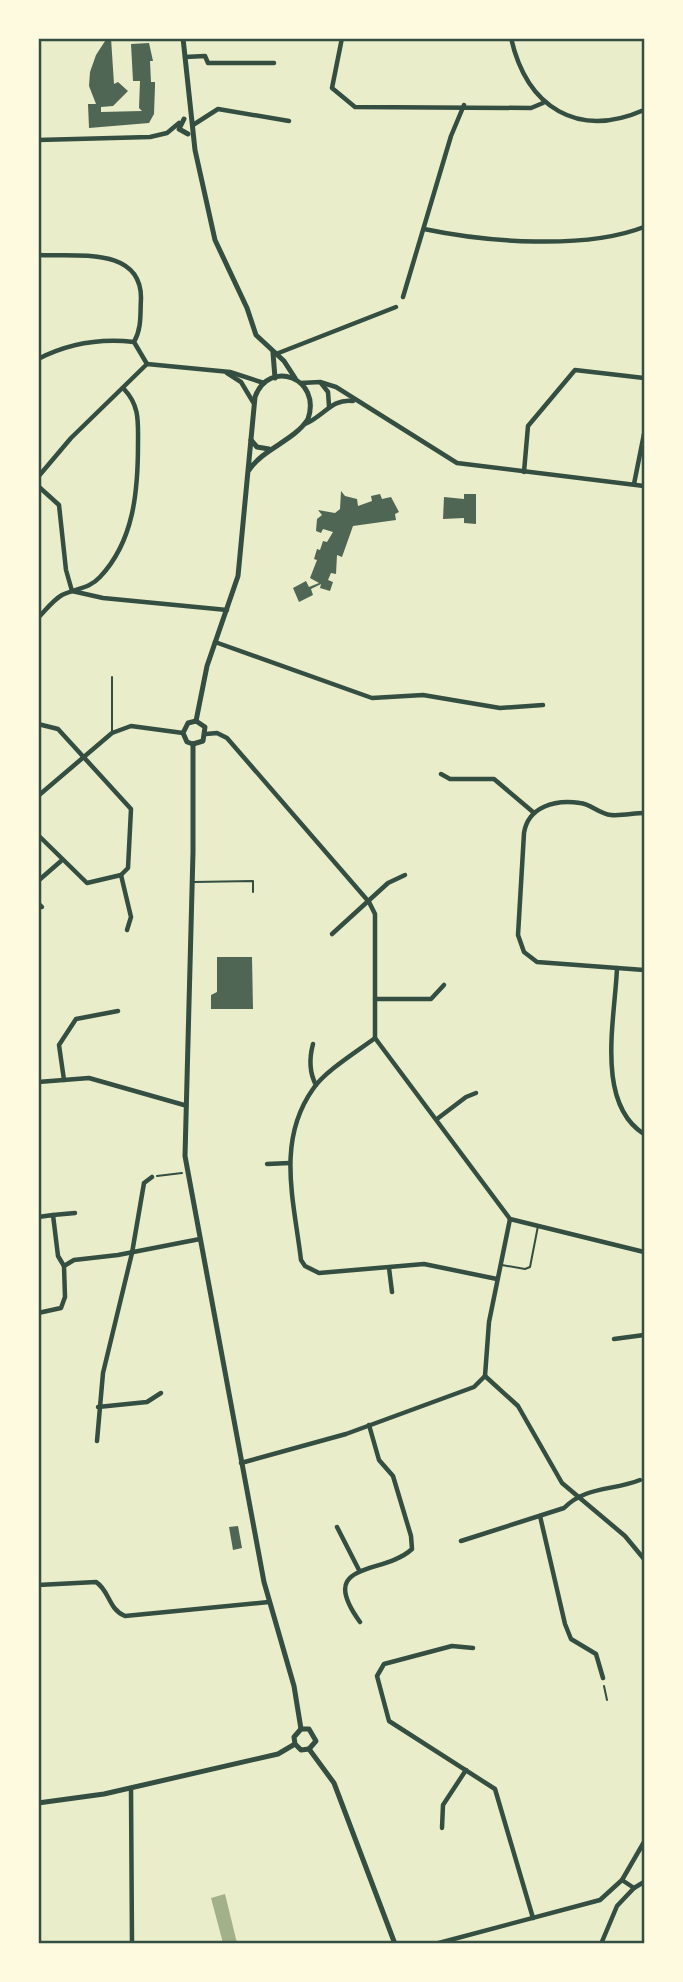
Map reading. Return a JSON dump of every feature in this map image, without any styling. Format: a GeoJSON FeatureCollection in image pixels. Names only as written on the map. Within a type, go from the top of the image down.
{"type":"FeatureCollection","features":[{"type":"Feature","properties":{"kind":"street"},"geometry":{"type":"LineString","coordinates":[[183,38],[187,126],[195,150],[207,218],[258,339],[284,361],[310,399],[311,411],[305,424]]}},
{"type":"Feature","properties":{"kind":"street"},"geometry":{"type":"LineString","coordinates":[[342,38],[332,88],[351,106],[366,109],[464,105],[531,108],[543,103]]}},
{"type":"Feature","properties":{"kind":"street"},"geometry":{"type":"LineString","coordinates":[[511,38],[519,62],[543,103],[569,117],[604,122],[622,119],[645,110]]}},
{"type":"Feature","properties":{"kind":"street"},"geometry":{"type":"LineString","coordinates":[[185,57],[205,56],[208,63],[219,64],[274,63]]}},
{"type":"Feature","properties":{"kind":"street"},"geometry":{"type":"LineString","coordinates":[[403,297],[451,136],[464,105]]}},
{"type":"Feature","properties":{"kind":"street"},"geometry":{"type":"LineString","coordinates":[[38,140],[150,137],[187,126],[218,109],[289,121]]}},
{"type":"Feature","properties":{"kind":"street"},"geometry":{"type":"LineString","coordinates":[[167,132],[187,126]]}},
{"type":"Feature","properties":{"kind":"street"},"geometry":{"type":"LineString","coordinates":[[424,229],[484,239],[590,240],[645,227]]}},
{"type":"Feature","properties":{"kind":"street"},"geometry":{"type":"LineString","coordinates":[[38,255],[116,259],[130,266],[139,279],[141,292],[140,324],[134,342],[147,364]]}},
{"type":"Feature","properties":{"kind":"street"},"geometry":{"type":"LineString","coordinates":[[274,353],[396,307]]}},
{"type":"Feature","properties":{"kind":"street"},"geometry":{"type":"LineString","coordinates":[[39,358],[79,343],[115,340],[134,342]]}},
{"type":"Feature","properties":{"kind":"street"},"geometry":{"type":"LineString","coordinates":[[274,353],[275,377]]}},
{"type":"Feature","properties":{"kind":"street"},"geometry":{"type":"LineString","coordinates":[[147,364],[223,371],[264,383]]}},
{"type":"Feature","properties":{"kind":"street"},"geometry":{"type":"LineString","coordinates":[[38,477],[71,438],[147,364]]}},
{"type":"Feature","properties":{"kind":"street"},"geometry":{"type":"LineString","coordinates":[[524,472],[528,426],[575,370],[645,378]]}},
{"type":"Feature","properties":{"kind":"street"},"geometry":{"type":"LineString","coordinates":[[223,371],[241,382],[254,403]]}},
{"type":"Feature","properties":{"kind":"street"},"geometry":{"type":"LineString","coordinates":[[196,721],[201,688],[215,642],[229,610],[238,576],[254,403],[264,383],[275,377],[320,382],[336,387],[451,461],[472,467],[645,486]]}},
{"type":"Feature","properties":{"kind":"street"},"geometry":{"type":"LineString","coordinates":[[320,382],[328,392],[329,407]]}},
{"type":"Feature","properties":{"kind":"street"},"geometry":{"type":"LineString","coordinates":[[38,618],[54,601],[72,591],[90,586],[103,573],[123,541],[133,512],[138,485],[137,408],[124,389]]}},
{"type":"Feature","properties":{"kind":"street"},"geometry":{"type":"LineString","coordinates":[[248,470],[272,448],[329,407],[339,401],[354,401]]}},
{"type":"Feature","properties":{"kind":"street"},"geometry":{"type":"LineString","coordinates":[[634,484],[638,453],[645,434]]}},
{"type":"Feature","properties":{"kind":"street"},"geometry":{"type":"LineString","coordinates":[[251,440],[257,447],[272,448]]}},
{"type":"Feature","properties":{"kind":"street"},"geometry":{"type":"LineString","coordinates":[[38,486],[59,505],[66,570],[72,591]]}},
{"type":"Feature","properties":{"kind":"street"},"geometry":{"type":"LineString","coordinates":[[72,591],[103,598],[229,610]]}},
{"type":"Feature","properties":{"kind":"street"},"geometry":{"type":"LineString","coordinates":[[215,642],[372,698],[383,700],[423,695],[500,708],[543,705]]}},
{"type":"Feature","properties":{"kind":"street"},"geometry":{"type":"LineString","coordinates":[[196,721],[205,727],[206,734],[203,741],[193,744],[187,742],[183,733],[188,723],[196,721]]}},
{"type":"Feature","properties":{"kind":"street"},"geometry":{"type":"LineString","coordinates":[[38,724],[58,729],[131,809],[128,868],[121,875],[87,883],[38,835]]}},
{"type":"Feature","properties":{"kind":"street"},"geometry":{"type":"LineString","coordinates":[[38,796],[112,733],[131,726],[183,733]]}},
{"type":"Feature","properties":{"kind":"street"},"geometry":{"type":"LineString","coordinates":[[206,734],[217,733],[227,738],[369,902],[375,914],[375,1038],[510,1219],[645,1252]]}},
{"type":"Feature","properties":{"kind":"street"},"geometry":{"type":"LineString","coordinates":[[193,744],[193,882],[184,1105],[187,1172],[269,1602],[294,1686],[301,1729]]}},
{"type":"Feature","properties":{"kind":"street"},"geometry":{"type":"LineString","coordinates":[[440,774],[450,779],[494,779],[533,812]]}},
{"type":"Feature","properties":{"kind":"street"},"geometry":{"type":"LineString","coordinates":[[645,813],[610,815],[580,802],[550,805],[533,812],[524,834],[518,929],[524,952],[543,964],[645,970]]}},
{"type":"Feature","properties":{"kind":"street"},"geometry":{"type":"LineString","coordinates":[[38,881],[61,860]]}},
{"type":"Feature","properties":{"kind":"street"},"geometry":{"type":"LineString","coordinates":[[121,875],[131,917],[127,930]]}},
{"type":"Feature","properties":{"kind":"street"},"geometry":{"type":"LineString","coordinates":[[332,934],[388,883],[405,875]]}},
{"type":"Feature","properties":{"kind":"street"},"geometry":{"type":"LineString","coordinates":[[617,968],[611,1074],[614,1092],[628,1121],[645,1134]]}},
{"type":"Feature","properties":{"kind":"street"},"geometry":{"type":"LineString","coordinates":[[375,999],[431,999],[444,985]]}},
{"type":"Feature","properties":{"kind":"street"},"geometry":{"type":"LineString","coordinates":[[64,1080],[59,1045],[76,1019],[118,1011]]}},
{"type":"Feature","properties":{"kind":"street"},"geometry":{"type":"LineString","coordinates":[[375,1038],[316,1085],[293,1129],[289,1144],[290,1163],[301,1260],[304,1266],[319,1273],[424,1264],[497,1279]]}},
{"type":"Feature","properties":{"kind":"street"},"geometry":{"type":"LineString","coordinates":[[313,1044],[310,1055],[312,1076],[316,1085]]}},
{"type":"Feature","properties":{"kind":"street"},"geometry":{"type":"LineString","coordinates":[[38,1082],[106,1082],[184,1105]]}},
{"type":"Feature","properties":{"kind":"street"},"geometry":{"type":"LineString","coordinates":[[437,1119],[466,1097],[476,1094]]}},
{"type":"Feature","properties":{"kind":"street"},"geometry":{"type":"LineString","coordinates":[[267,1164],[290,1163]]}},
{"type":"Feature","properties":{"kind":"street"},"geometry":{"type":"LineString","coordinates":[[97,1441],[98,1407],[132,1253],[144,1183],[152,1177]]}},
{"type":"Feature","properties":{"kind":"street"},"geometry":{"type":"LineString","coordinates":[[38,1217],[75,1213]]}},
{"type":"Feature","properties":{"kind":"street"},"geometry":{"type":"LineString","coordinates":[[38,1313],[61,1308],[65,1297],[64,1266],[58,1256],[53,1215]]}},
{"type":"Feature","properties":{"kind":"street"},"geometry":{"type":"LineString","coordinates":[[241,1463],[369,1425],[474,1387],[485,1376],[489,1322],[510,1219]]}},
{"type":"Feature","properties":{"kind":"street"},"geometry":{"type":"LineString","coordinates":[[64,1266],[74,1260],[132,1253],[200,1239]]}},
{"type":"Feature","properties":{"kind":"street"},"geometry":{"type":"LineString","coordinates":[[389,1268],[392,1292]]}},
{"type":"Feature","properties":{"kind":"street"},"geometry":{"type":"LineString","coordinates":[[614,1339],[645,1335]]}},
{"type":"Feature","properties":{"kind":"street"},"geometry":{"type":"LineString","coordinates":[[485,1376],[517,1406],[562,1483],[625,1536],[645,1559]]}},
{"type":"Feature","properties":{"kind":"street"},"geometry":{"type":"LineString","coordinates":[[98,1407],[147,1402],[161,1393]]}},
{"type":"Feature","properties":{"kind":"street"},"geometry":{"type":"LineString","coordinates":[[360,1622],[349,1607],[344,1589],[348,1578],[359,1570],[402,1559],[412,1549],[411,1536],[393,1476],[379,1460],[369,1425]]}},
{"type":"Feature","properties":{"kind":"street"},"geometry":{"type":"LineString","coordinates":[[461,1541],[564,1508],[576,1496],[640,1480]]}},
{"type":"Feature","properties":{"kind":"street"},"geometry":{"type":"LineString","coordinates":[[540,1516],[565,1625],[571,1639],[596,1654],[603,1678]]}},
{"type":"Feature","properties":{"kind":"street"},"geometry":{"type":"LineString","coordinates":[[337,1527],[359,1570]]}},
{"type":"Feature","properties":{"kind":"street"},"geometry":{"type":"LineString","coordinates":[[38,1585],[96,1582],[104,1587],[113,1609],[124,1616],[269,1602]]}},
{"type":"Feature","properties":{"kind":"street"},"geometry":{"type":"LineString","coordinates":[[473,1648],[452,1646],[384,1664],[377,1676],[389,1721],[495,1789],[533,1918]]}},
{"type":"Feature","properties":{"kind":"street"},"geometry":{"type":"LineString","coordinates":[[301,1729],[309,1729],[314,1734],[315,1744],[309,1749],[301,1750],[295,1744],[294,1737],[301,1729]]}},
{"type":"Feature","properties":{"kind":"street"},"geometry":{"type":"LineString","coordinates":[[38,1803],[131,1789],[278,1754],[295,1744]]}},
{"type":"Feature","properties":{"kind":"street"},"geometry":{"type":"LineString","coordinates":[[309,1749],[334,1783],[395,1944]]}},
{"type":"Feature","properties":{"kind":"street"},"geometry":{"type":"LineString","coordinates":[[442,1828],[443,1805],[466,1770]]}},
{"type":"Feature","properties":{"kind":"street"},"geometry":{"type":"LineString","coordinates":[[131,1789],[132,1944]]}},
{"type":"Feature","properties":{"kind":"street"},"geometry":{"type":"LineString","coordinates":[[435,1944],[600,1900],[622,1880],[645,1842]]}},
{"type":"Feature","properties":{"kind":"street"},"geometry":{"type":"LineString","coordinates":[[622,1880],[634,1888]]}},
{"type":"Feature","properties":{"kind":"street"},"geometry":{"type":"LineString","coordinates":[[601,1944],[617,1906],[634,1888],[645,1882]]}},
{"type":"Feature","properties":{"kind":"lane"},"geometry":{"type":"LineString","coordinates":[[112,677],[112,733]]}},
{"type":"Feature","properties":{"kind":"lane"},"geometry":{"type":"LineString","coordinates":[[193,882],[253,881],[253,892]]}},
{"type":"Feature","properties":{"kind":"lane"},"geometry":{"type":"LineString","coordinates":[[501,1265],[525,1269],[530,1267],[538,1226]]}},
{"type":"Feature","properties":{"kind":"path"},"geometry":{"type":"LineString","coordinates":[[152,1177],[187,1172]]}},
{"type":"Feature","properties":{"kind":"path"},"geometry":{"type":"LineString","coordinates":[[603,1678],[607,1700]]}},
{"type":"Feature","properties":{"kind":"shaded area"},"geometry":{"type":"Polygon","coordinates":[[[225,1894],[237,1943],[223,1943],[211,1898],[225,1894]]]}},
{"type":"Feature","properties":{"kind":"building"},"geometry":{"type":"Polygon","coordinates":[[[107,38],[111,38],[114,84],[118,82],[128,91],[113,106],[101,107],[101,112],[142,111],[139,108],[140,81],[133,81],[131,44],[149,43],[153,61],[150,61],[151,82],[155,82],[155,86],[154,114],[149,123],[89,128],[88,104],[96,104],[89,86],[90,72],[96,55],[107,38]]]}},
{"type":"Feature","properties":{"kind":"building"},"geometry":{"type":"Polygon","coordinates":[[[341,491],[345,496],[357,499],[358,506],[372,501],[371,496],[380,494],[382,499],[391,497],[399,512],[395,514],[396,520],[353,526],[342,557],[337,555],[336,574],[331,573],[328,580],[333,582],[330,591],[320,588],[321,584],[311,589],[313,595],[299,602],[293,588],[306,581],[309,587],[319,583],[310,578],[317,560],[314,559],[317,549],[320,550],[323,541],[327,542],[333,532],[323,529],[321,533],[316,531],[317,519],[322,515],[318,510],[335,513],[340,509],[341,491]]]}},
{"type":"Feature","properties":{"kind":"building"},"geometry":{"type":"Polygon","coordinates":[[[464,494],[476,494],[476,524],[464,523],[464,518],[443,519],[444,497],[464,499],[464,494]]]}},
{"type":"Feature","properties":{"kind":"building"},"geometry":{"type":"Polygon","coordinates":[[[217,957],[252,957],[253,1009],[211,1009],[211,995],[217,992],[217,957]]]}},
{"type":"Feature","properties":{"kind":"building"},"geometry":{"type":"Polygon","coordinates":[[[238,1526],[242,1548],[233,1550],[229,1527],[238,1526]]]}}]}
